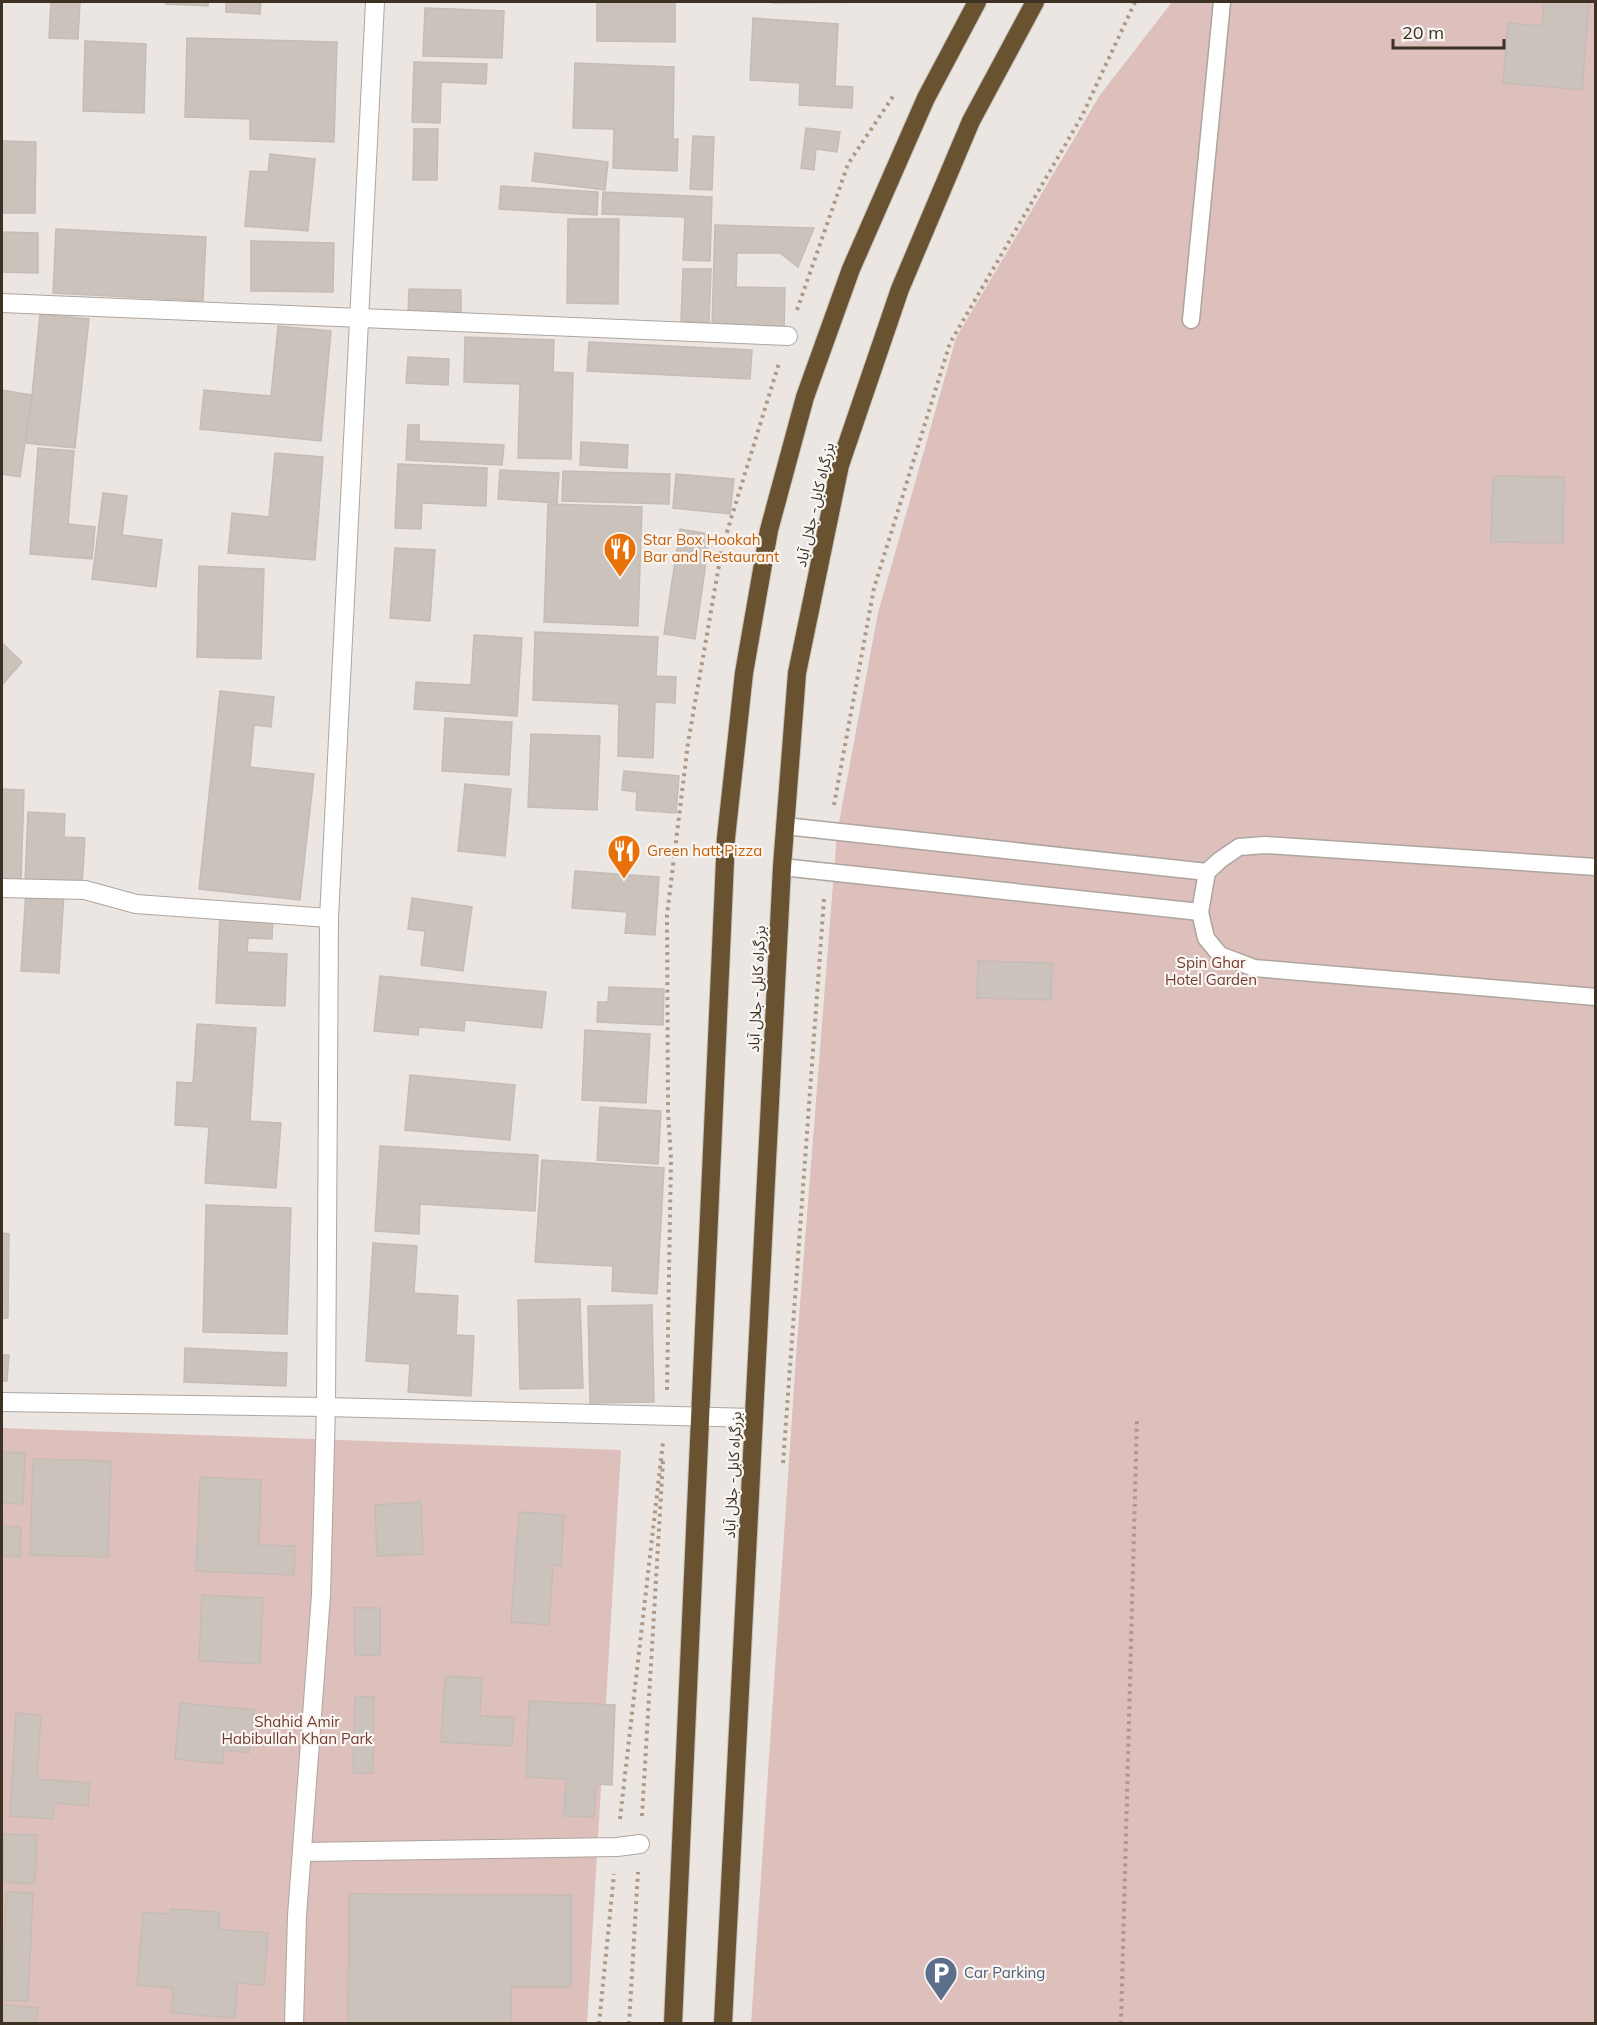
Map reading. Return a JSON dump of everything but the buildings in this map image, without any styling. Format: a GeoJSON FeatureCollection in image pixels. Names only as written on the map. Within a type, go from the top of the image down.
{"type":"FeatureCollection","features":[{"type":"Feature","properties":{"kind":"highway"},"geometry":{"type":"LineString","coordinates":[[673,2024],[726,838],[744,673],[769,530],[805,397],[851,269],[926,98],[977,2]]}},
{"type":"Feature","properties":{"kind":"highway","name":"بزرگراه کابل- جلال آباد"},"geometry":{"type":"LineString","coordinates":[[723,2024],[782,867],[797,673],[840,465],[900,289],[971,121],[1035,2]]}},
{"type":"Feature","properties":{"kind":"street"},"geometry":{"type":"LineString","coordinates":[[294,2024],[297,1916],[321,1595],[326,1407],[329,918],[375,2]]}},
{"type":"Feature","properties":{"kind":"street"},"geometry":{"type":"LineString","coordinates":[[2,303],[788,336]]}},
{"type":"Feature","properties":{"kind":"street"},"geometry":{"type":"LineString","coordinates":[[2,888],[85,890],[136,904],[329,918]]}},
{"type":"Feature","properties":{"kind":"street"},"geometry":{"type":"LineString","coordinates":[[2,1402],[326,1407],[754,1418]]}},
{"type":"Feature","properties":{"kind":"street"},"geometry":{"type":"LineString","coordinates":[[303,1852],[617,1847],[640,1844]]}},
{"type":"Feature","properties":{"kind":"lane"},"geometry":{"type":"LineString","coordinates":[[1191,320],[1222,2]]}},
{"type":"Feature","properties":{"kind":"lane"},"geometry":{"type":"LineString","coordinates":[[785,826],[1207,872]]}},
{"type":"Feature","properties":{"kind":"lane"},"geometry":{"type":"LineString","coordinates":[[1596,867],[1265,844],[1239,847],[1207,872],[1200,912],[1206,938],[1220,956],[1254,968],[1596,997]]}},
{"type":"Feature","properties":{"kind":"lane"},"geometry":{"type":"LineString","coordinates":[[782,867],[1200,912]]}},
{"type":"Feature","properties":{"kind":"path"},"geometry":{"type":"LineString","coordinates":[[830,830],[874,588],[950,343],[1082,116],[1135,2]]}},
{"type":"Feature","properties":{"kind":"path"},"geometry":{"type":"LineString","coordinates":[[783,1466],[826,871]]}},
{"type":"Feature","properties":{"kind":"path"},"geometry":{"type":"LineString","coordinates":[[629,2024],[666,1415]]}},
{"type":"Feature","properties":{"kind":"path"},"geometry":{"type":"LineString","coordinates":[[1121,2024],[1137,1417]]}},
{"type":"Feature","properties":{"kind":"green space","name":"Spin Ghar Hotel Garden"},"geometry":{"type":"Polygon","coordinates":[[[1172,2],[1595,2],[1595,2023],[751,2024],[797,1343],[837,833],[878,613],[956,338],[1100,95],[1172,2]]]}},
{"type":"Feature","properties":{"kind":"green space","name":"Shahid Amir Habibullah Khan Park"},"geometry":{"type":"Polygon","coordinates":[[[2,1428],[621,1450],[587,2023],[2,2024],[2,1428]]]}},
{"type":"Feature","properties":{"kind":"place","name":"Star Box Hookah Bar and Restaurant"},"geometry":{"type":"Point","coordinates":[620,578]}},
{"type":"Feature","properties":{"kind":"place","name":"Green hatt Pizza"},"geometry":{"type":"Point","coordinates":[624,880]}},
{"type":"Feature","properties":{"kind":"place","name":"Car Parking"},"geometry":{"type":"Point","coordinates":[941,2002]}}]}
